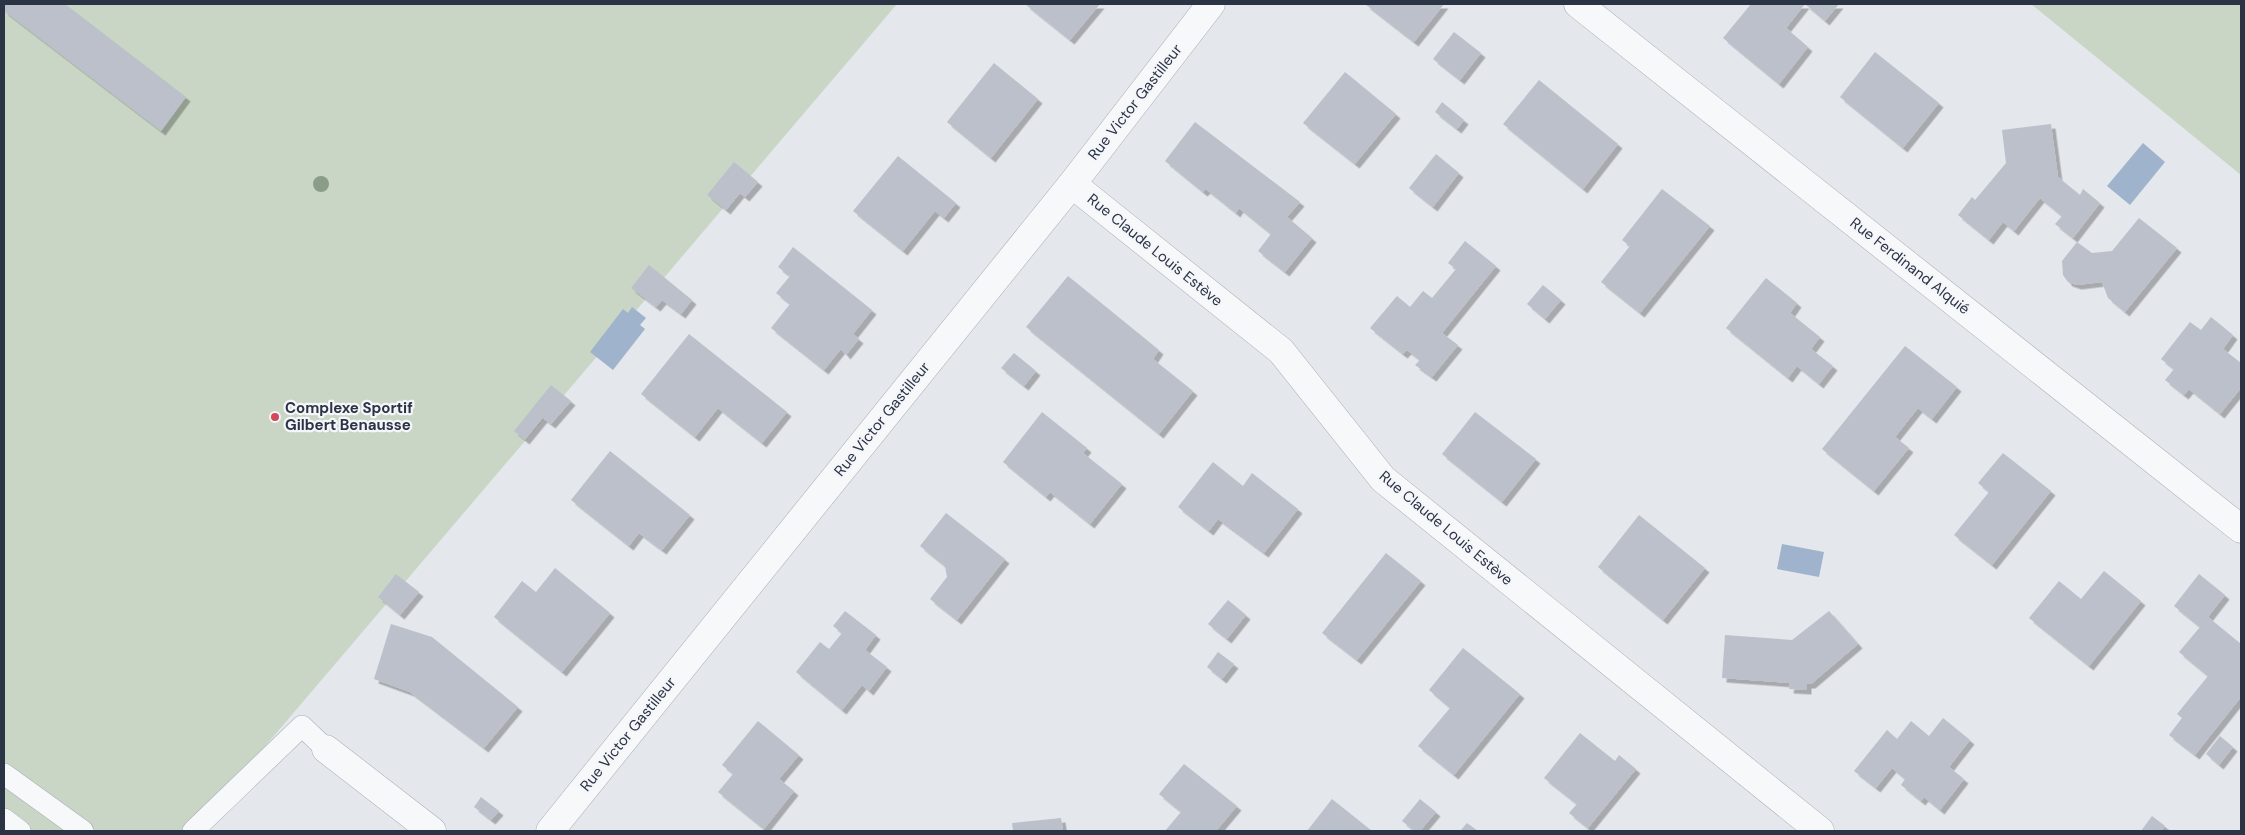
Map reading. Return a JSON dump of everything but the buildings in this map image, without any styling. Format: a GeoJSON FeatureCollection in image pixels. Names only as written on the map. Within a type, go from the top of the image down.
{"type":"FeatureCollection","features":[{"type":"Feature","properties":{"kind":"street","name":"Rue Victor Gastilleur"},"geometry":{"type":"LineString","coordinates":[[550,831],[1072,184],[1211,4]]}},
{"type":"Feature","properties":{"kind":"street","name":"Rue Ferdinand Alquié"},"geometry":{"type":"LineString","coordinates":[[1578,4],[2241,529]]}},
{"type":"Feature","properties":{"kind":"street","name":"Rue Claude Louis Estève"},"geometry":{"type":"LineString","coordinates":[[1072,184],[1281,351],[1383,479],[1820,831]]}},
{"type":"Feature","properties":{"kind":"street"},"geometry":{"type":"LineString","coordinates":[[326,749],[432,831]]}},
{"type":"Feature","properties":{"kind":"lane"},"geometry":{"type":"LineString","coordinates":[[193,831],[302,726],[326,749]]}},
{"type":"Feature","properties":{"kind":"lane"},"geometry":{"type":"LineString","coordinates":[[4,774],[83,831]]}},
{"type":"Feature","properties":{"kind":"lane"},"geometry":{"type":"LineString","coordinates":[[4,819],[20,831]]}},
{"type":"Feature","properties":{"kind":"green space","name":"Complexe Sportif Gilbert Benausse"},"geometry":{"type":"Polygon","coordinates":[[[4,4],[897,4],[193,831],[4,831],[4,4]]]}},
{"type":"Feature","properties":{"kind":"green space"},"geometry":{"type":"Polygon","coordinates":[[[2031,4],[2241,4],[2241,175],[2031,4]]]}},
{"type":"Feature","properties":{"kind":"water"},"geometry":{"type":"Polygon","coordinates":[[[2143,143],[2165,162],[2130,205],[2107,186],[2143,143]]]}},
{"type":"Feature","properties":{"kind":"water"},"geometry":{"type":"Polygon","coordinates":[[[632,307],[646,318],[640,325],[645,329],[613,370],[590,352],[623,309],[628,313],[632,307]]]}},
{"type":"Feature","properties":{"kind":"water"},"geometry":{"type":"Polygon","coordinates":[[[1782,544],[1824,552],[1819,577],[1777,569],[1782,544]]]}},
{"type":"Feature","properties":{"kind":"place","name":"Complexe Sportif Gilbert Benausse"},"geometry":{"type":"Point","coordinates":[275,417]}}]}
